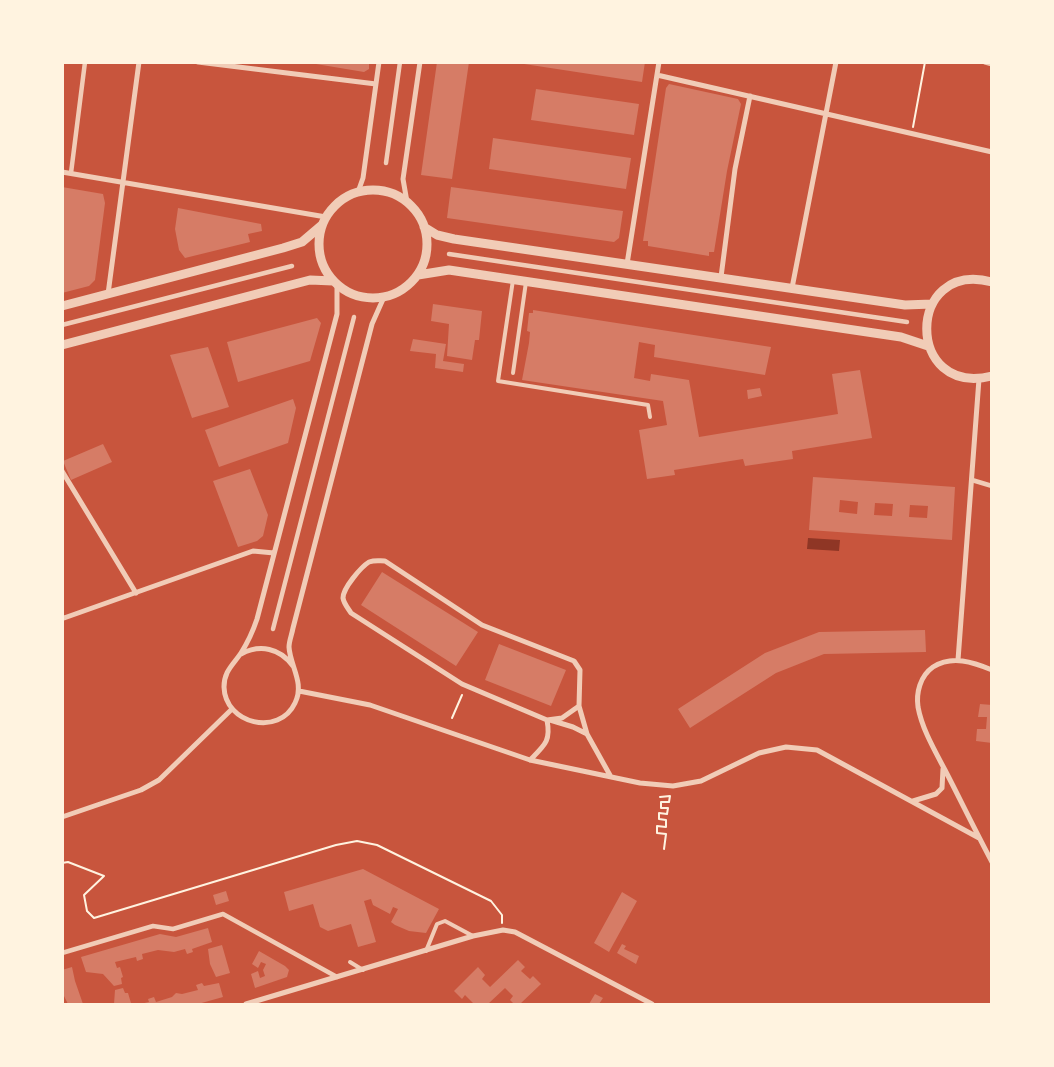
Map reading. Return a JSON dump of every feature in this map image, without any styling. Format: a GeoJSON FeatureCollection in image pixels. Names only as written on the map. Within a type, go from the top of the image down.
{"type":"FeatureCollection","features":[{"type":"Feature","properties":{"kind":"street"},"geometry":{"type":"LineString","coordinates":[[71,173],[85,62]]}},
{"type":"Feature","properties":{"kind":"street"},"geometry":{"type":"LineString","coordinates":[[108,294],[139,62]]}},
{"type":"Feature","properties":{"kind":"street"},"geometry":{"type":"LineString","coordinates":[[198,62],[376,84]]}},
{"type":"Feature","properties":{"kind":"street"},"geometry":{"type":"LineString","coordinates":[[358,192],[364,178],[379,62]]}},
{"type":"Feature","properties":{"kind":"street"},"geometry":{"type":"LineString","coordinates":[[386,163],[400,62]]}},
{"type":"Feature","properties":{"kind":"street"},"geometry":{"type":"LineString","coordinates":[[407,202],[403,179],[420,62]]}},
{"type":"Feature","properties":{"kind":"street"},"geometry":{"type":"LineString","coordinates":[[627,264],[659,62]]}},
{"type":"Feature","properties":{"kind":"street"},"geometry":{"type":"LineString","coordinates":[[792,288],[836,62]]}},
{"type":"Feature","properties":{"kind":"street"},"geometry":{"type":"LineString","coordinates":[[985,62],[992,64]]}},
{"type":"Feature","properties":{"kind":"street"},"geometry":{"type":"LineString","coordinates":[[657,75],[992,152]]}},
{"type":"Feature","properties":{"kind":"street"},"geometry":{"type":"LineString","coordinates":[[721,277],[735,169],[750,96]]}},
{"type":"Feature","properties":{"kind":"street"},"geometry":{"type":"LineString","coordinates":[[62,172],[324,221]]}},
{"type":"Feature","properties":{"kind":"street"},"geometry":{"type":"LineString","coordinates":[[62,306],[302,242],[345,197],[358,192],[378,190],[389,192],[407,202],[420,217],[424,226],[427,251],[418,275],[408,285],[384,297],[359,297],[335,283],[310,280],[62,345]]}},
{"type":"Feature","properties":{"kind":"street"},"geometry":{"type":"LineString","coordinates":[[324,221],[319,240],[320,255],[325,269],[335,283],[337,314],[252,636],[226,674],[224,686],[226,698],[232,709],[241,718],[253,723],[266,724],[278,720],[288,713],[296,703],[299,679],[289,647],[293,628],[372,324],[384,297]]}},
{"type":"Feature","properties":{"kind":"street"},"geometry":{"type":"LineString","coordinates":[[424,226],[438,235],[454,240],[905,305],[932,304]]}},
{"type":"Feature","properties":{"kind":"street"},"geometry":{"type":"LineString","coordinates":[[449,254],[907,322]]}},
{"type":"Feature","properties":{"kind":"street"},"geometry":{"type":"LineString","coordinates":[[62,326],[292,266]]}},
{"type":"Feature","properties":{"kind":"street"},"geometry":{"type":"LineString","coordinates":[[418,275],[449,270],[901,337],[928,346]]}},
{"type":"Feature","properties":{"kind":"street"},"geometry":{"type":"LineString","coordinates":[[992,282],[980,279],[962,280],[949,286],[932,304],[926,324],[928,346],[936,360],[948,372],[963,378],[979,379],[992,376]]}},
{"type":"Feature","properties":{"kind":"street"},"geometry":{"type":"LineString","coordinates":[[273,629],[354,317]]}},
{"type":"Feature","properties":{"kind":"street"},"geometry":{"type":"LineString","coordinates":[[958,660],[979,379]]}},
{"type":"Feature","properties":{"kind":"street"},"geometry":{"type":"LineString","coordinates":[[62,470],[136,592]]}},
{"type":"Feature","properties":{"kind":"street"},"geometry":{"type":"LineString","coordinates":[[972,480],[992,486]]}},
{"type":"Feature","properties":{"kind":"street"},"geometry":{"type":"LineString","coordinates":[[63,618],[253,551],[274,553]]}},
{"type":"Feature","properties":{"kind":"street"},"geometry":{"type":"LineString","coordinates":[[587,734],[573,727],[547,720],[462,684],[351,613],[345,604],[343,596],[345,590],[367,563],[375,560],[385,561],[482,625],[574,661],[580,670],[580,706],[587,734],[611,777]]}},
{"type":"Feature","properties":{"kind":"street"},"geometry":{"type":"LineString","coordinates":[[240,655],[249,650],[270,649],[288,660],[295,668]]}},
{"type":"Feature","properties":{"kind":"street"},"geometry":{"type":"LineString","coordinates":[[992,670],[958,660],[947,661],[932,668],[919,685],[918,708],[925,729],[942,765],[992,862]]}},
{"type":"Feature","properties":{"kind":"street"},"geometry":{"type":"LineString","coordinates":[[299,690],[370,705],[530,760],[640,783],[674,786],[701,781],[759,753],[786,747],[817,750],[979,838]]}},
{"type":"Feature","properties":{"kind":"street"},"geometry":{"type":"LineString","coordinates":[[547,720],[562,718],[580,706]]}},
{"type":"Feature","properties":{"kind":"street"},"geometry":{"type":"LineString","coordinates":[[62,817],[141,790],[159,780],[232,709]]}},
{"type":"Feature","properties":{"kind":"street"},"geometry":{"type":"LineString","coordinates":[[530,760],[545,745],[550,734],[547,720]]}},
{"type":"Feature","properties":{"kind":"street"},"geometry":{"type":"LineString","coordinates":[[913,801],[936,794],[942,788],[942,765]]}},
{"type":"Feature","properties":{"kind":"street"},"geometry":{"type":"LineString","coordinates":[[62,953],[153,926],[173,929],[223,914],[338,978]]}},
{"type":"Feature","properties":{"kind":"street"},"geometry":{"type":"LineString","coordinates":[[246,1004],[473,936],[503,930],[531,938],[652,1004]]}},
{"type":"Feature","properties":{"kind":"lane"},"geometry":{"type":"LineString","coordinates":[[513,280],[498,381],[648,405],[650,417]]}},
{"type":"Feature","properties":{"kind":"lane"},"geometry":{"type":"LineString","coordinates":[[513,373],[526,282]]}},
{"type":"Feature","properties":{"kind":"lane"},"geometry":{"type":"LineString","coordinates":[[426,951],[437,924],[445,920],[473,936]]}},
{"type":"Feature","properties":{"kind":"lane"},"geometry":{"type":"LineString","coordinates":[[350,962],[363,970]]}},
{"type":"Feature","properties":{"kind":"path"},"geometry":{"type":"LineString","coordinates":[[912,133],[925,62]]}},
{"type":"Feature","properties":{"kind":"path"},"geometry":{"type":"LineString","coordinates":[[452,718],[462,695]]}},
{"type":"Feature","properties":{"kind":"path"},"geometry":{"type":"LineString","coordinates":[[660,797],[670,796],[669,802],[661,802],[661,808],[668,808],[668,814],[659,813],[659,819],[666,820],[666,827],[657,826],[657,833],[666,834],[664,849]]}},
{"type":"Feature","properties":{"kind":"path"},"geometry":{"type":"LineString","coordinates":[[62,863],[68,862],[104,876],[84,895],[87,911],[94,918],[336,845],[357,841],[376,845],[491,901],[502,916],[503,930]]}},
{"type":"Feature","properties":{"kind":"shaded area"},"geometry":{"type":"Polygon","coordinates":[[[808,538],[840,540],[839,551],[807,549],[808,538]]]}},
{"type":"Feature","properties":{"kind":"building"},"geometry":{"type":"Polygon","coordinates":[[[304,62],[369,62],[369,69],[364,72],[304,62]]]}},
{"type":"Feature","properties":{"kind":"building"},"geometry":{"type":"Polygon","coordinates":[[[437,62],[469,62],[452,179],[421,175],[437,62]]]}},
{"type":"Feature","properties":{"kind":"building"},"geometry":{"type":"Polygon","coordinates":[[[511,62],[645,62],[642,82],[511,62]]]}},
{"type":"Feature","properties":{"kind":"building"},"geometry":{"type":"Polygon","coordinates":[[[669,84],[738,99],[741,104],[727,171],[714,252],[709,252],[709,256],[648,246],[648,241],[643,241],[666,88],[669,84]]]}},
{"type":"Feature","properties":{"kind":"building"},"geometry":{"type":"Polygon","coordinates":[[[536,89],[639,104],[634,135],[531,120],[536,89]]]}},
{"type":"Feature","properties":{"kind":"building"},"geometry":{"type":"Polygon","coordinates":[[[493,138],[631,158],[626,189],[489,169],[493,138]]]}},
{"type":"Feature","properties":{"kind":"building"},"geometry":{"type":"Polygon","coordinates":[[[62,187],[103,194],[105,203],[95,280],[89,286],[62,293],[62,187]]]}},
{"type":"Feature","properties":{"kind":"building"},"geometry":{"type":"Polygon","coordinates":[[[451,187],[623,211],[619,238],[614,242],[447,218],[451,187]]]}},
{"type":"Feature","properties":{"kind":"building"},"geometry":{"type":"Polygon","coordinates":[[[178,208],[261,224],[262,231],[248,234],[250,242],[185,258],[179,250],[175,229],[178,208]]]}},
{"type":"Feature","properties":{"kind":"building"},"geometry":{"type":"Polygon","coordinates":[[[433,304],[482,311],[479,340],[475,340],[472,360],[447,356],[449,324],[431,321],[433,304]]]}},
{"type":"Feature","properties":{"kind":"building"},"geometry":{"type":"Polygon","coordinates":[[[533,310],[771,347],[765,375],[654,357],[655,345],[639,342],[634,378],[650,381],[651,374],[689,380],[699,437],[838,414],[832,374],[860,370],[872,438],[792,451],[793,459],[745,466],[743,459],[674,470],[675,475],[647,479],[639,430],[667,425],[663,401],[522,380],[529,343],[530,332],[527,331],[529,313],[533,313],[533,310]]]}},
{"type":"Feature","properties":{"kind":"building"},"geometry":{"type":"Polygon","coordinates":[[[317,318],[321,323],[310,361],[238,382],[227,342],[317,318]]]}},
{"type":"Feature","properties":{"kind":"building"},"geometry":{"type":"Polygon","coordinates":[[[413,339],[446,344],[443,361],[464,364],[463,372],[435,368],[436,354],[410,351],[413,339]]]}},
{"type":"Feature","properties":{"kind":"building"},"geometry":{"type":"Polygon","coordinates":[[[208,347],[229,407],[192,418],[170,355],[208,347]]]}},
{"type":"Feature","properties":{"kind":"building"},"geometry":{"type":"Polygon","coordinates":[[[760,388],[762,396],[748,399],[747,390],[760,388]]]}},
{"type":"Feature","properties":{"kind":"building"},"geometry":{"type":"Polygon","coordinates":[[[293,399],[296,408],[288,443],[219,467],[205,430],[293,399]]]}},
{"type":"Feature","properties":{"kind":"building"},"geometry":{"type":"Polygon","coordinates":[[[103,444],[112,462],[71,480],[63,461],[103,444]]]}},
{"type":"Feature","properties":{"kind":"building"},"geometry":{"type":"Polygon","coordinates":[[[250,469],[268,515],[263,536],[257,541],[238,547],[213,481],[250,469]]]}},
{"type":"Feature","properties":{"kind":"building"},"geometry":{"type":"Polygon","coordinates":[[[813,477],[955,487],[952,540],[809,530],[813,477]],[[840,500],[839,512],[857,514],[858,502],[840,500]],[[875,503],[874,515],[892,516],[893,504],[875,503]],[[910,505],[909,517],[927,518],[928,506],[910,505]]]}},
{"type":"Feature","properties":{"kind":"building"},"geometry":{"type":"Polygon","coordinates":[[[382,572],[478,632],[456,666],[361,605],[382,572]]]}},
{"type":"Feature","properties":{"kind":"building"},"geometry":{"type":"Polygon","coordinates":[[[925,630],[926,652],[824,654],[776,673],[690,728],[678,709],[765,653],[819,632],[925,630]]]}},
{"type":"Feature","properties":{"kind":"building"},"geometry":{"type":"Polygon","coordinates":[[[499,644],[566,670],[551,706],[485,680],[499,644]]]}},
{"type":"Feature","properties":{"kind":"building"},"geometry":{"type":"Polygon","coordinates":[[[980,704],[992,705],[992,743],[976,741],[977,729],[986,729],[987,717],[978,717],[980,704]]]}},
{"type":"Feature","properties":{"kind":"building"},"geometry":{"type":"Polygon","coordinates":[[[363,869],[439,909],[426,933],[409,931],[395,925],[391,922],[398,909],[393,907],[390,914],[373,905],[371,899],[364,901],[376,942],[358,947],[351,924],[328,931],[320,927],[313,904],[289,911],[284,892],[363,869]]]}},
{"type":"Feature","properties":{"kind":"building"},"geometry":{"type":"Polygon","coordinates":[[[226,891],[229,901],[216,905],[213,895],[226,891]]]}},
{"type":"Feature","properties":{"kind":"building"},"geometry":{"type":"Polygon","coordinates":[[[622,892],[637,901],[609,952],[594,943],[622,892]]]}},
{"type":"Feature","properties":{"kind":"building"},"geometry":{"type":"Polygon","coordinates":[[[208,928],[212,942],[192,949],[193,952],[187,954],[185,949],[174,952],[158,950],[142,954],[143,959],[137,961],[136,957],[115,962],[117,968],[120,967],[123,977],[121,978],[122,984],[114,986],[103,974],[86,972],[81,957],[160,934],[176,937],[208,928]]]}},
{"type":"Feature","properties":{"kind":"building"},"geometry":{"type":"Polygon","coordinates":[[[622,944],[626,946],[624,949],[639,956],[636,964],[617,953],[622,944]]]}},
{"type":"Feature","properties":{"kind":"building"},"geometry":{"type":"Polygon","coordinates":[[[222,945],[230,973],[216,977],[210,964],[208,949],[222,945]]]}},
{"type":"Feature","properties":{"kind":"building"},"geometry":{"type":"Polygon","coordinates":[[[259,951],[285,966],[289,970],[287,977],[255,988],[251,974],[258,971],[260,978],[265,976],[263,970],[266,964],[261,962],[258,968],[252,964],[259,951]]]}},
{"type":"Feature","properties":{"kind":"building"},"geometry":{"type":"Polygon","coordinates":[[[518,960],[525,967],[521,971],[530,979],[533,976],[541,984],[520,1004],[514,1004],[510,1000],[513,996],[505,988],[488,1004],[474,1004],[465,995],[462,999],[454,991],[478,967],[485,975],[482,979],[490,987],[518,960]]]}},
{"type":"Feature","properties":{"kind":"building"},"geometry":{"type":"Polygon","coordinates":[[[72,967],[83,1004],[68,1004],[62,992],[62,970],[72,967]]]}},
{"type":"Feature","properties":{"kind":"building"},"geometry":{"type":"Polygon","coordinates":[[[202,983],[204,986],[219,983],[223,997],[198,1004],[140,1004],[149,1002],[148,999],[154,997],[156,1002],[172,997],[176,993],[182,994],[198,990],[196,985],[202,983]]]}},
{"type":"Feature","properties":{"kind":"building"},"geometry":{"type":"Polygon","coordinates":[[[123,988],[125,993],[128,993],[131,1003],[114,1004],[115,990],[123,988]]]}},
{"type":"Feature","properties":{"kind":"building"},"geometry":{"type":"Polygon","coordinates":[[[595,994],[603,998],[599,1004],[589,1004],[595,994]]]}}]}
